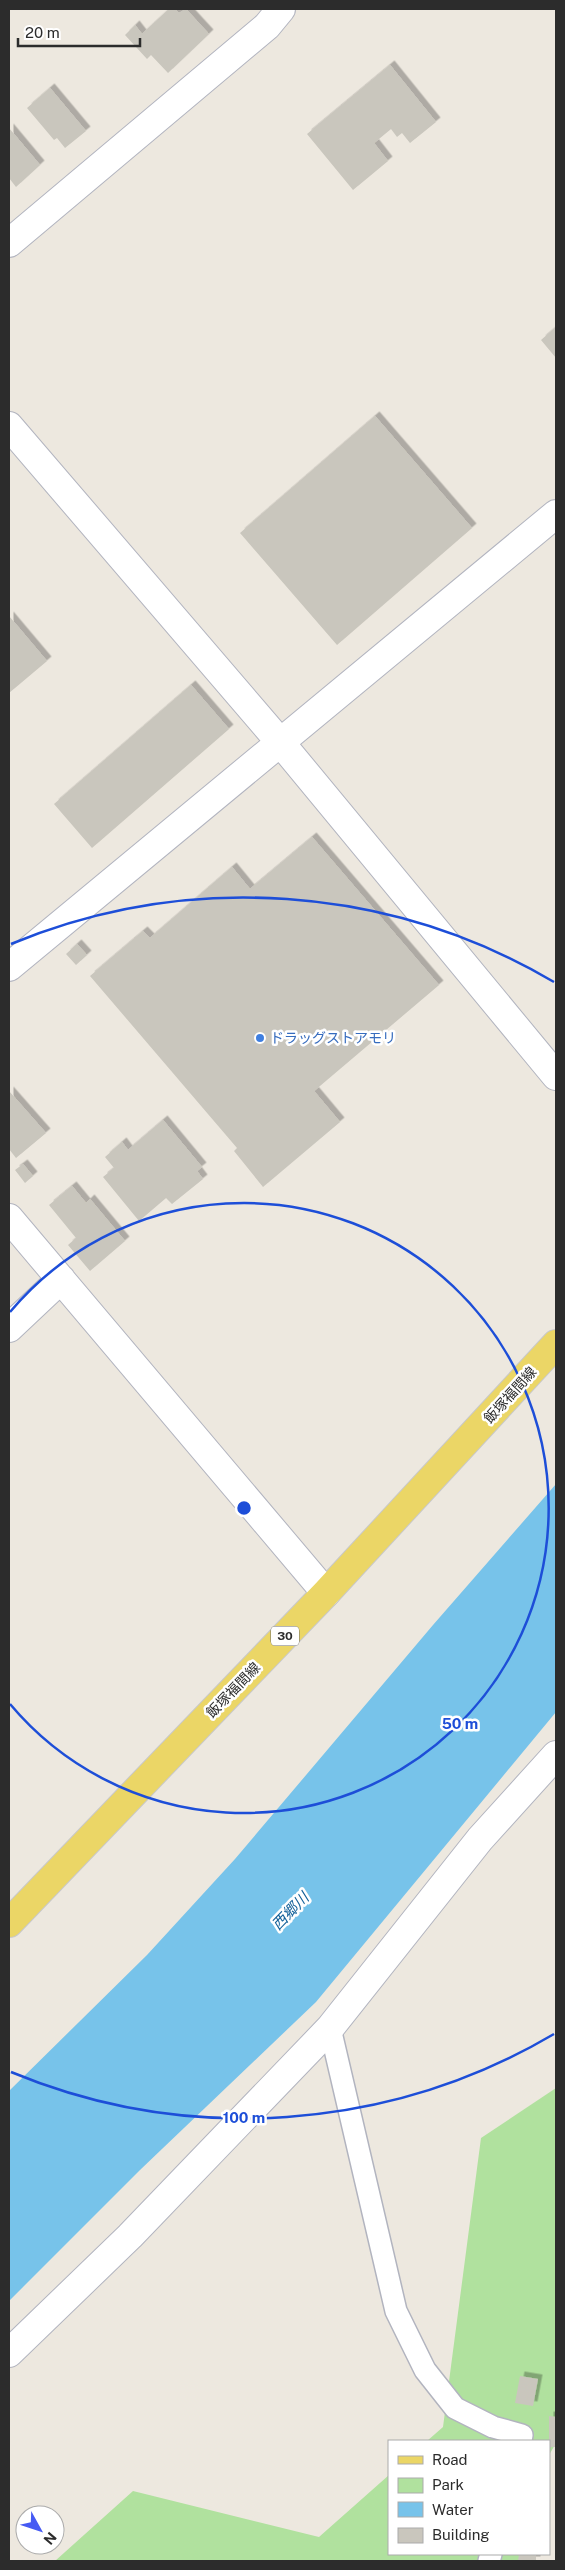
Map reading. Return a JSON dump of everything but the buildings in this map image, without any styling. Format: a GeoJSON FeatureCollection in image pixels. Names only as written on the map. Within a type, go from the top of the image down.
{"type":"FeatureCollection","features":[{"type":"Feature","properties":{"kind":"main road","name":"飯塚福間線"},"geometry":{"type":"LineString","coordinates":[[9,1923],[326,1593],[556,1344]]}},
{"type":"Feature","properties":{"kind":"street"},"geometry":{"type":"LineString","coordinates":[[9,243],[267,26],[281,9]]}},
{"type":"Feature","properties":{"kind":"street"},"geometry":{"type":"LineString","coordinates":[[9,426],[280,742],[556,1076]]}},
{"type":"Feature","properties":{"kind":"street"},"geometry":{"type":"LineString","coordinates":[[9,967],[556,514]]}},
{"type":"Feature","properties":{"kind":"street"},"geometry":{"type":"LineString","coordinates":[[9,1218],[326,1593]]}},
{"type":"Feature","properties":{"kind":"street"},"geometry":{"type":"LineString","coordinates":[[9,1328],[61,1279]]}},
{"type":"Feature","properties":{"kind":"street"},"geometry":{"type":"LineString","coordinates":[[9,2352],[130,2236],[330,2028],[480,1839],[556,1755]]}},
{"type":"Feature","properties":{"kind":"lane"},"geometry":{"type":"LineString","coordinates":[[330,2028],[396,2311],[425,2370],[455,2408],[493,2427],[522,2435],[521,2440]]}},
{"type":"Feature","properties":{"kind":"green space"},"geometry":{"type":"Polygon","coordinates":[[[556,2088],[556,2443],[550,2453],[550,2440],[428,2440],[443,2427],[481,2138],[556,2088]]]}},
{"type":"Feature","properties":{"kind":"green space"},"geometry":{"type":"Polygon","coordinates":[[[388,2476],[388,2555],[520,2555],[522,2561],[55,2561],[62,2555],[65,2555],[65,2552],[133,2491],[319,2537],[388,2476]]]}},
{"type":"Feature","properties":{"kind":"water","name":"西郷川"},"geometry":{"type":"Polygon","coordinates":[[[556,1484],[556,1712],[316,2002],[140,2170],[9,2301],[9,2091],[147,1955],[235,1859],[433,1625],[556,1484]]]}},
{"type":"Feature","properties":{"kind":"place","name":"ドラッグストアモリ"},"geometry":{"type":"Point","coordinates":[260,1038]}}]}
